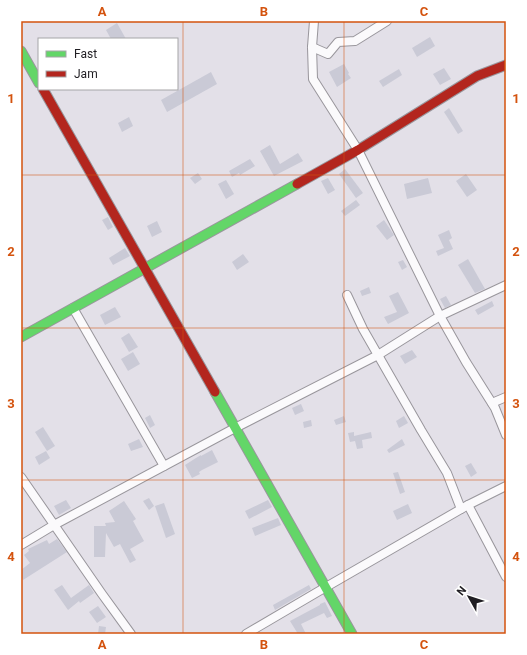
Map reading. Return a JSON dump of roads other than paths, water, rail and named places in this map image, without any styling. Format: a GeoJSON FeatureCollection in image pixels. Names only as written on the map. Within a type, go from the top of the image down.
{"type":"FeatureCollection","features":[{"type":"Feature","properties":{"kind":"street"},"geometry":{"type":"LineString","coordinates":[[314,21],[312,47],[313,78],[358,150],[440,316],[466,362],[495,408],[506,435]]}},
{"type":"Feature","properties":{"kind":"street"},"geometry":{"type":"LineString","coordinates":[[312,47],[328,54],[338,42],[355,41],[387,21]]}},
{"type":"Feature","properties":{"kind":"street"},"geometry":{"type":"LineString","coordinates":[[21,51],[38,81]]}},
{"type":"Feature","properties":{"kind":"street"},"geometry":{"type":"LineString","coordinates":[[21,337],[358,150],[477,76],[506,65]]}},
{"type":"Feature","properties":{"kind":"street"},"geometry":{"type":"LineString","coordinates":[[43,90],[352,634]]}},
{"type":"Feature","properties":{"kind":"street"},"geometry":{"type":"LineString","coordinates":[[21,545],[54,525],[235,428],[378,355],[440,316],[506,285]]}},
{"type":"Feature","properties":{"kind":"street"},"geometry":{"type":"LineString","coordinates":[[347,295],[363,329],[506,577]]}},
{"type":"Feature","properties":{"kind":"street"},"geometry":{"type":"LineString","coordinates":[[73,308],[164,466]]}},
{"type":"Feature","properties":{"kind":"street"},"geometry":{"type":"LineString","coordinates":[[492,403],[506,397]]}},
{"type":"Feature","properties":{"kind":"street"},"geometry":{"type":"LineString","coordinates":[[21,477],[131,634]]}},
{"type":"Feature","properties":{"kind":"street"},"geometry":{"type":"LineString","coordinates":[[246,634],[465,507],[506,486]]}}]}
